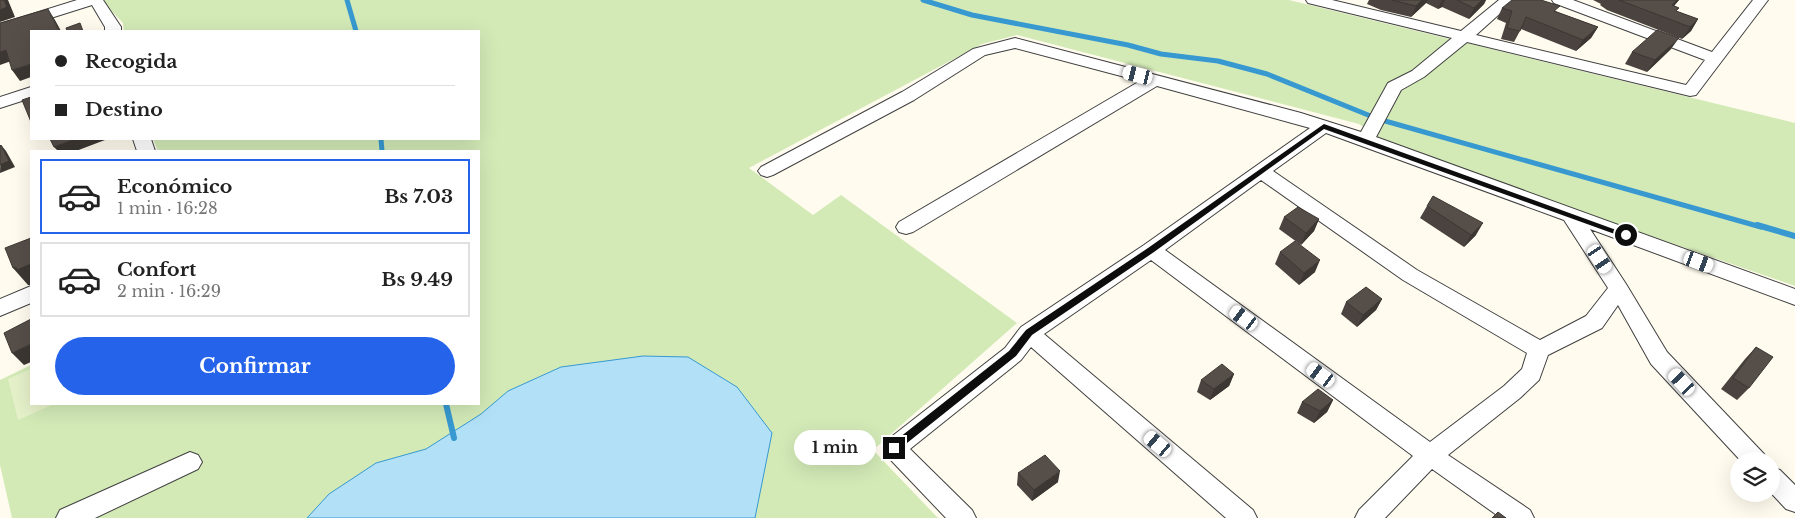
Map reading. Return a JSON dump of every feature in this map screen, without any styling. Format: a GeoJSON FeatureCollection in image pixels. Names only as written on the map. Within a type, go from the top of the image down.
{"type":"FeatureCollection","features":[{"type":"Feature","properties":{"kind":"street"},"geometry":{"type":"LineString","coordinates":[[0,28],[94,0],[113,27],[113,30]]}},
{"type":"Feature","properties":{"kind":"street"},"geometry":{"type":"LineString","coordinates":[[1313,0],[1690,91],[1761,0]]}},
{"type":"Feature","properties":{"kind":"street"},"geometry":{"type":"LineString","coordinates":[[1366,140],[1394,88],[1418,74],[1508,0]]}},
{"type":"Feature","properties":{"kind":"street"},"geometry":{"type":"LineString","coordinates":[[1559,0],[1714,58]]}},
{"type":"Feature","properties":{"kind":"street"},"geometry":{"type":"LineString","coordinates":[[767,171],[908,96],[980,52],[1015,43],[1156,79],[1324,126],[1795,297]]}},
{"type":"Feature","properties":{"kind":"street"},"geometry":{"type":"LineString","coordinates":[[906,227],[1156,79]]}},
{"type":"Feature","properties":{"kind":"street"},"geometry":{"type":"LineString","coordinates":[[0,103],[30,92]]}},
{"type":"Feature","properties":{"kind":"street"},"geometry":{"type":"LineString","coordinates":[[963,518],[894,448],[1012,354],[1029,333],[1151,250],[1324,126]]}},
{"type":"Feature","properties":{"kind":"street"},"geometry":{"type":"LineString","coordinates":[[1261,172],[1410,275],[1539,350]]}},
{"type":"Feature","properties":{"kind":"street"},"geometry":{"type":"LineString","coordinates":[[1571,215],[1619,289],[1659,358],[1748,452]]}},
{"type":"Feature","properties":{"kind":"street"},"geometry":{"type":"LineString","coordinates":[[1151,250],[1430,455],[1521,518]]}},
{"type":"Feature","properties":{"kind":"street"},"geometry":{"type":"LineString","coordinates":[[1368,518],[1430,455],[1512,392],[1531,374],[1539,350],[1594,322],[1619,289]]}},
{"type":"Feature","properties":{"kind":"street"},"geometry":{"type":"LineString","coordinates":[[0,308],[30,294]]}},
{"type":"Feature","properties":{"kind":"street"},"geometry":{"type":"LineString","coordinates":[[1029,333],[1244,518]]}},
{"type":"Feature","properties":{"kind":"street"},"geometry":{"type":"LineString","coordinates":[[69,518],[190,462]]}},
{"type":"Feature","properties":{"kind":"street"},"geometry":{"type":"LineString","coordinates":[[1780,486],[1795,500]]}},
{"type":"Feature","properties":{"kind":"green space"},"geometry":{"type":"Polygon","coordinates":[[[101,0],[1289,0],[1795,123],[1795,286],[1391,146],[1359,124],[1017,35],[982,44],[749,168],[813,215],[841,195],[1017,323],[873,450],[938,518],[12,518],[0,465],[0,380],[30,365],[30,405],[480,405],[480,150],[158,150],[153,140],[480,140],[480,30],[124,30],[123,23],[101,0]]]}},
{"type":"Feature","properties":{"kind":"green space"},"geometry":{"type":"Polygon","coordinates":[[[30,369],[30,405],[52,405],[18,420],[8,379],[30,369]]]}},
{"type":"Feature","properties":{"kind":"water"},"geometry":{"type":"Polygon","coordinates":[[[643,356],[688,357],[737,387],[772,433],[755,518],[307,518],[329,494],[376,463],[426,449],[481,414],[508,391],[561,367],[643,356]]]}},
{"type":"Feature","properties":{"kind":"building"},"geometry":{"type":"Polygon","coordinates":[[[0,0],[4,0],[7,7],[0,10],[0,0]]]}},
{"type":"Feature","properties":{"kind":"building"},"geometry":{"type":"Polygon","coordinates":[[[1392,0],[1422,0],[1416,6],[1392,0]]]}},
{"type":"Feature","properties":{"kind":"building"},"geometry":{"type":"Polygon","coordinates":[[[1457,0],[1482,0],[1474,8],[1457,0]]]}},
{"type":"Feature","properties":{"kind":"building"},"geometry":{"type":"Polygon","coordinates":[[[1512,0],[1541,0],[1560,6],[1554,11],[1598,27],[1583,40],[1526,17],[1520,31],[1507,28],[1512,11],[1502,8],[1512,0]]]}},
{"type":"Feature","properties":{"kind":"building"},"geometry":{"type":"Polygon","coordinates":[[[1619,0],[1677,0],[1672,5],[1679,8],[1676,11],[1698,19],[1690,27],[1619,0]]]}},
{"type":"Feature","properties":{"kind":"building"},"geometry":{"type":"Polygon","coordinates":[[[48,9],[58,30],[30,30],[30,64],[12,70],[6,50],[0,52],[0,23],[48,9]]]}},
{"type":"Feature","properties":{"kind":"building"},"geometry":{"type":"Polygon","coordinates":[[[80,23],[83,30],[67,30],[66,28],[80,23]]]}},
{"type":"Feature","properties":{"kind":"building"},"geometry":{"type":"Polygon","coordinates":[[[1657,30],[1679,38],[1655,60],[1632,52],[1657,30]]]}},
{"type":"Feature","properties":{"kind":"building"},"geometry":{"type":"Polygon","coordinates":[[[30,97],[30,120],[22,100],[30,97]]]}},
{"type":"Feature","properties":{"kind":"building"},"geometry":{"type":"Polygon","coordinates":[[[50,140],[72,140],[54,147],[50,140]]]}},
{"type":"Feature","properties":{"kind":"building"},"geometry":{"type":"Polygon","coordinates":[[[0,146],[9,161],[0,165],[0,146]]]}},
{"type":"Feature","properties":{"kind":"building"},"geometry":{"type":"Polygon","coordinates":[[[1433,196],[1483,223],[1471,235],[1427,206],[1433,196]]]}},
{"type":"Feature","properties":{"kind":"building"},"geometry":{"type":"Polygon","coordinates":[[[1298,207],[1319,219],[1306,233],[1284,217],[1298,207]]]}},
{"type":"Feature","properties":{"kind":"building"},"geometry":{"type":"Polygon","coordinates":[[[30,238],[30,264],[17,270],[16,267],[13,268],[5,248],[30,238]]]}},
{"type":"Feature","properties":{"kind":"building"},"geometry":{"type":"Polygon","coordinates":[[[1295,241],[1320,260],[1304,273],[1280,252],[1295,241]]]}},
{"type":"Feature","properties":{"kind":"building"},"geometry":{"type":"Polygon","coordinates":[[[1366,287],[1382,299],[1363,315],[1346,302],[1366,287]]]}},
{"type":"Feature","properties":{"kind":"building"},"geometry":{"type":"Polygon","coordinates":[[[30,320],[30,344],[12,353],[4,333],[30,320]]]}},
{"type":"Feature","properties":{"kind":"building"},"geometry":{"type":"Polygon","coordinates":[[[1756,347],[1773,357],[1749,388],[1733,378],[1756,347]]]}},
{"type":"Feature","properties":{"kind":"building"},"geometry":{"type":"Polygon","coordinates":[[[1222,364],[1234,374],[1214,389],[1201,380],[1222,364]]]}},
{"type":"Feature","properties":{"kind":"building"},"geometry":{"type":"Polygon","coordinates":[[[1318,389],[1333,400],[1320,411],[1302,402],[1318,389]]]}},
{"type":"Feature","properties":{"kind":"building"},"geometry":{"type":"Polygon","coordinates":[[[1045,455],[1060,471],[1034,490],[1018,473],[1045,455]]]}},
{"type":"Feature","properties":{"kind":"building"},"geometry":{"type":"Polygon","coordinates":[[[1498,512],[1506,518],[1492,518],[1498,512]]]}},
{"type":"Feature","properties":{"kind":"waterway"},"geometry":{"type":"LineString","coordinates":[[347,0],[356,30]]}},
{"type":"Feature","properties":{"kind":"waterway"},"geometry":{"type":"LineString","coordinates":[[923,0],[972,15],[1128,45],[1161,54],[1218,61],[1267,74],[1378,119],[1761,227]]}},
{"type":"Feature","properties":{"kind":"waterway"},"geometry":{"type":"LineString","coordinates":[[381,140],[382,150]]}},
{"type":"Feature","properties":{"kind":"waterway"},"geometry":{"type":"LineString","coordinates":[[1757,225],[1795,236]]}},
{"type":"Feature","properties":{"kind":"waterway"},"geometry":{"type":"LineString","coordinates":[[446,405],[454,438]]}},
{"type":"Feature","properties":{"kind":"route"},"geometry":{"type":"LineString","coordinates":[[894,448],[1012,354],[1029,333],[1151,250],[1324,126],[1626,235]]}}]}
